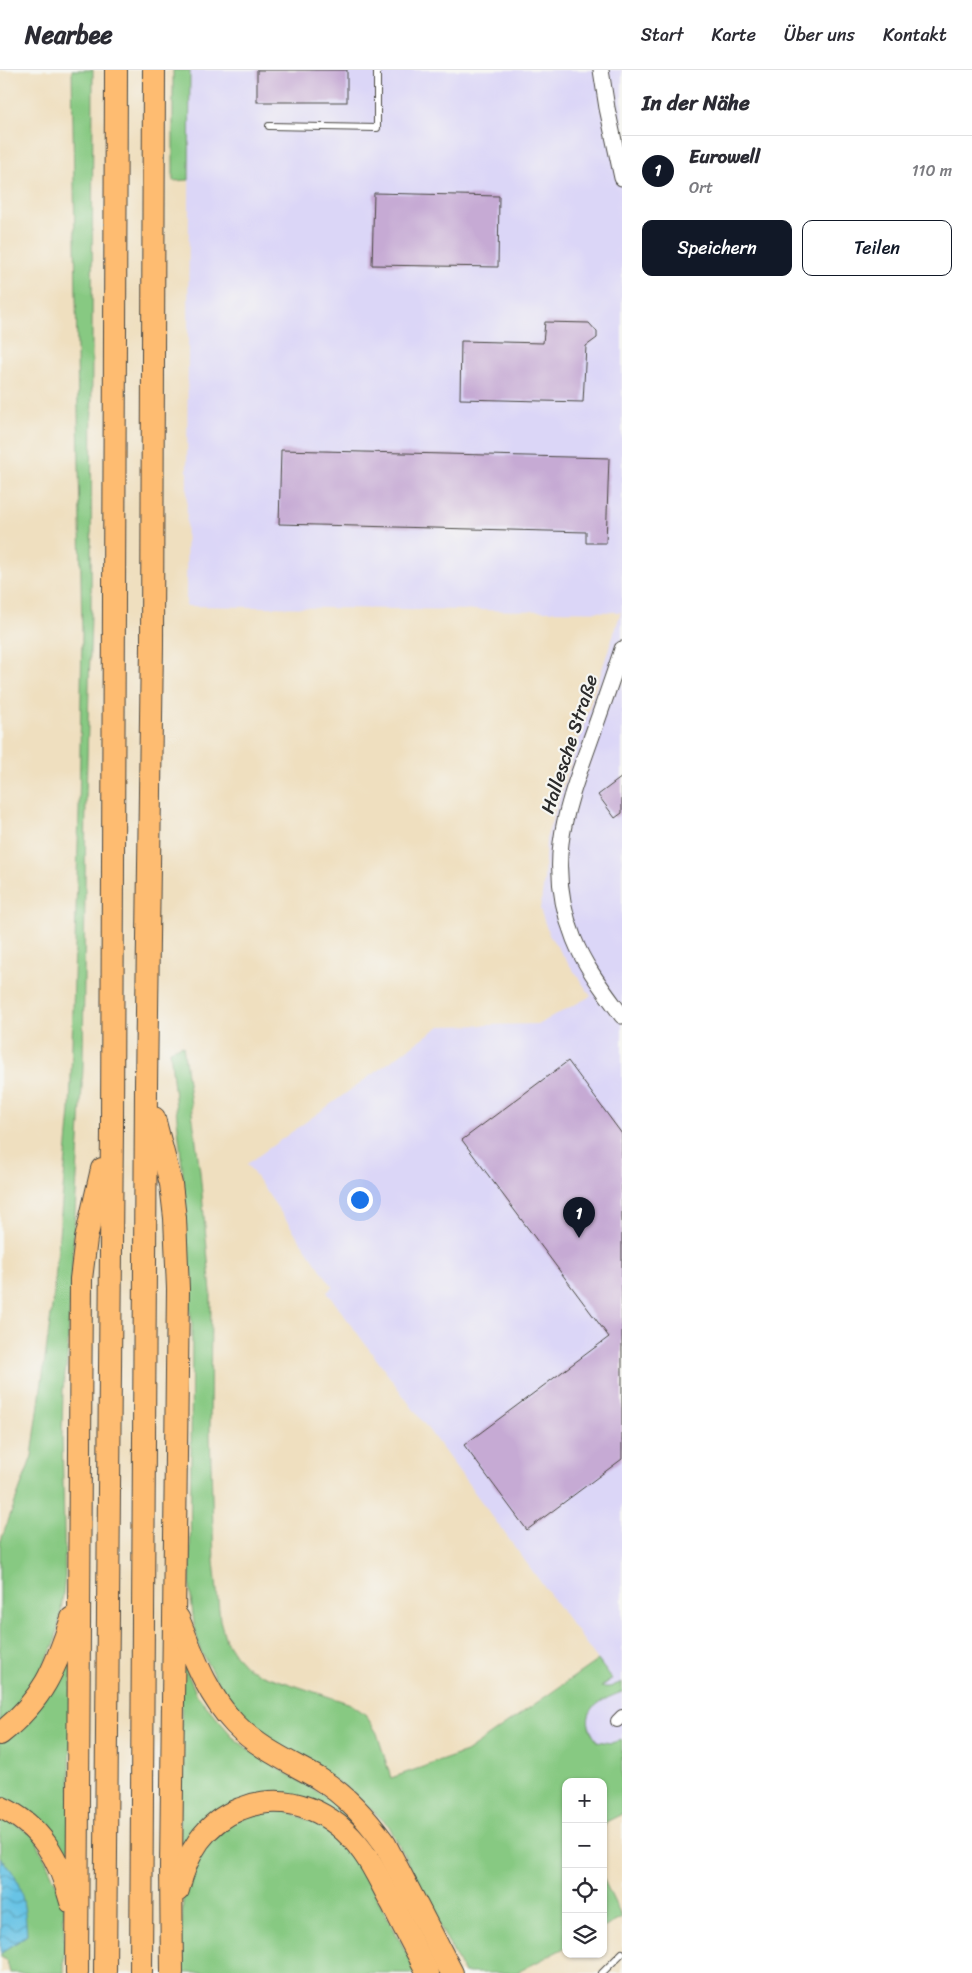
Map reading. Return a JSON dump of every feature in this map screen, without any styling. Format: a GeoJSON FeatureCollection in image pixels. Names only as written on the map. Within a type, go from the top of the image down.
{"type":"FeatureCollection","features":[{"type":"Feature","properties":{"kind":"highway"},"geometry":{"type":"LineString","coordinates":[[105,1973],[112,1127],[116,70]]}},
{"type":"Feature","properties":{"kind":"highway"},"geometry":{"type":"LineString","coordinates":[[141,1973],[146,1086],[152,644],[154,70]]}},
{"type":"Feature","properties":{"kind":"highway"},"geometry":{"type":"LineString","coordinates":[[146,1086],[171,1184],[175,1218],[178,1290],[172,1973]]}},
{"type":"Feature","properties":{"kind":"highway"},"geometry":{"type":"LineString","coordinates":[[77,1973],[81,1279],[86,1239],[112,1127]]}},
{"type":"Feature","properties":{"kind":"highway"},"geometry":{"type":"LineString","coordinates":[[0,1734],[24,1713],[49,1680],[78,1600]]}},
{"type":"Feature","properties":{"kind":"highway"},"geometry":{"type":"LineString","coordinates":[[174,1608],[214,1697],[237,1726],[260,1744],[341,1794],[372,1826],[385,1844],[452,1973]]}},
{"type":"Feature","properties":{"kind":"highway"},"geometry":{"type":"LineString","coordinates":[[171,1920],[188,1858],[194,1846],[212,1826],[247,1806],[289,1802],[317,1810],[341,1826],[364,1853],[428,1973]]}},
{"type":"Feature","properties":{"kind":"highway"},"geometry":{"type":"LineString","coordinates":[[0,1807],[34,1828],[52,1852],[68,1890],[77,1924]]}},
{"type":"Feature","properties":{"kind":"street"},"geometry":{"type":"LineString","coordinates":[[601,70],[622,178]]}},
{"type":"Feature","properties":{"kind":"street","name":"Hallesche Straße"},"geometry":{"type":"LineString","coordinates":[[622,649],[565,816],[560,866],[564,908],[575,940],[593,975],[622,1016]]}},
{"type":"Feature","properties":{"kind":"lane"},"geometry":{"type":"LineString","coordinates":[[268,126],[377,128],[377,70]]}},
{"type":"Feature","properties":{"kind":"lane"},"geometry":{"type":"LineString","coordinates":[[602,1973],[622,1953]]}},
{"type":"Feature","properties":{"kind":"shaded area"},"geometry":{"type":"Polygon","coordinates":[[[190,70],[622,70],[622,1794],[568,1707],[612,1679],[327,1292],[333,1287],[247,1164],[440,1026],[539,1024],[591,996],[549,935],[540,909],[544,881],[546,839],[621,612],[186,606],[190,70]]]}},
{"type":"Feature","properties":{"kind":"green space"},"geometry":{"type":"Polygon","coordinates":[[[72,70],[93,70],[91,615],[86,797],[83,1068],[67,1359],[63,1389],[62,1436],[65,1576],[55,1643],[31,1690],[0,1723],[0,1543],[32,1456],[54,1292],[70,1111],[82,635],[72,70]]]}},
{"type":"Feature","properties":{"kind":"green space"},"geometry":{"type":"Polygon","coordinates":[[[173,70],[190,70],[189,180],[173,181],[173,70]]]}},
{"type":"Feature","properties":{"kind":"green space"},"geometry":{"type":"Polygon","coordinates":[[[183,1045],[200,1172],[211,1292],[210,1432],[214,1561],[220,1620],[226,1641],[235,1655],[246,1667],[263,1675],[351,1704],[365,1714],[377,1733],[391,1778],[466,1752],[598,1660],[612,1679],[601,1687],[610,1687],[622,1682],[622,1692],[592,1709],[589,1723],[597,1741],[611,1743],[622,1740],[622,1814],[607,1822],[607,1778],[562,1778],[562,1949],[516,1973],[464,1973],[389,1826],[349,1789],[274,1743],[242,1717],[227,1700],[200,1650],[194,1624],[190,1589],[192,1322],[186,1292],[183,1176],[170,1050],[183,1045]]]}},
{"type":"Feature","properties":{"kind":"green space"},"geometry":{"type":"Polygon","coordinates":[[[72,1648],[69,1860],[49,1831],[0,1797],[0,1742],[72,1648]]]}},
{"type":"Feature","properties":{"kind":"green space"},"geometry":{"type":"Polygon","coordinates":[[[182,1661],[197,1695],[234,1738],[254,1754],[318,1792],[349,1816],[381,1859],[440,1973],[436,1973],[379,1865],[283,1793],[179,1855],[182,1661]]]}},
{"type":"Feature","properties":{"kind":"green space"},"geometry":{"type":"Polygon","coordinates":[[[284,1809],[338,1834],[356,1857],[417,1973],[180,1973],[183,1897],[190,1868],[227,1822],[284,1809]]]}},
{"type":"Feature","properties":{"kind":"green space"},"geometry":{"type":"Polygon","coordinates":[[[0,1814],[35,1837],[64,1901],[64,1973],[10,1973],[7,1961],[0,1957],[0,1954],[27,1935],[5,1862],[0,1858],[0,1814]]]}},
{"type":"Feature","properties":{"kind":"green space"},"geometry":{"type":"Polygon","coordinates":[[[607,1886],[622,1918],[607,1926],[607,1886]]]}},
{"type":"Feature","properties":{"kind":"water"},"geometry":{"type":"Polygon","coordinates":[[[0,1858],[14,1874],[18,1884],[24,1904],[27,1935],[0,1954],[0,1858]]]}},
{"type":"Feature","properties":{"kind":"building"},"geometry":{"type":"Polygon","coordinates":[[[257,70],[347,70],[347,102],[257,102],[257,70]]]}},
{"type":"Feature","properties":{"kind":"building"},"geometry":{"type":"Polygon","coordinates":[[[374,193],[499,196],[498,267],[372,265],[374,193]]]}},
{"type":"Feature","properties":{"kind":"building"},"geometry":{"type":"Polygon","coordinates":[[[545,322],[589,323],[597,332],[597,338],[586,346],[583,402],[460,399],[461,341],[543,343],[545,322]]]}},
{"type":"Feature","properties":{"kind":"building"},"geometry":{"type":"Polygon","coordinates":[[[281,450],[609,458],[606,543],[586,543],[586,532],[279,524],[281,450]]]}},
{"type":"Feature","properties":{"kind":"building"},"geometry":{"type":"Polygon","coordinates":[[[622,777],[622,813],[615,818],[598,795],[622,777]]]}},
{"type":"Feature","properties":{"kind":"building"},"geometry":{"type":"Polygon","coordinates":[[[568,1061],[622,1134],[622,1459],[527,1530],[464,1445],[609,1337],[462,1140],[568,1061]]]}},
{"type":"Feature","properties":{"kind":"place","name":"Eurowell"},"geometry":{"type":"Point","coordinates":[579,1238]}}]}
